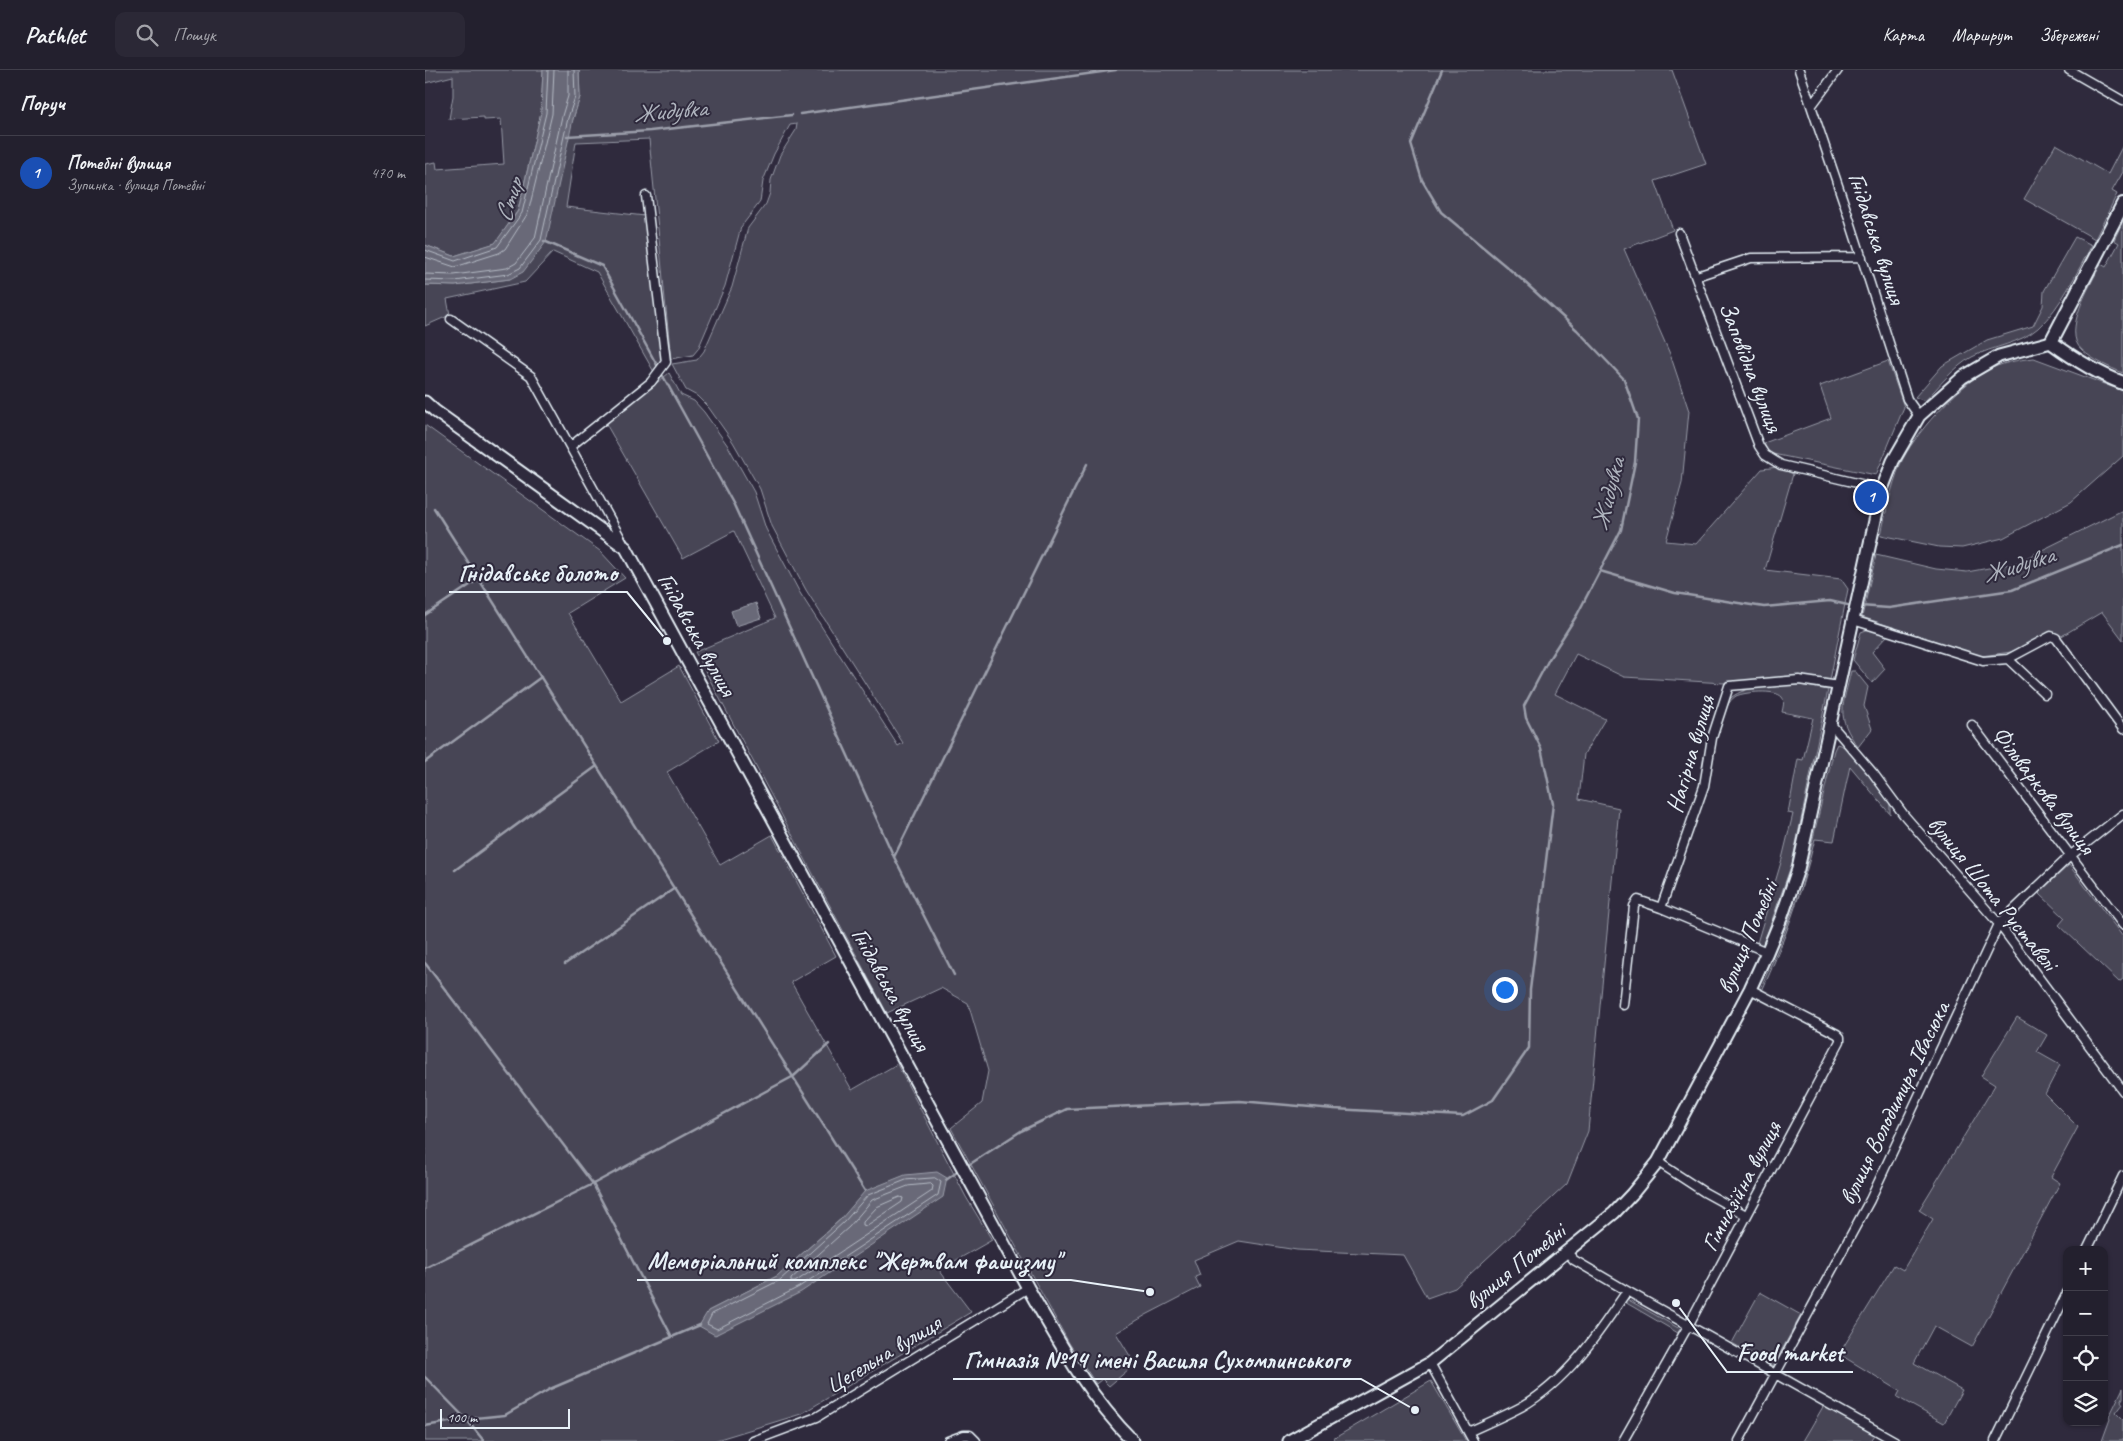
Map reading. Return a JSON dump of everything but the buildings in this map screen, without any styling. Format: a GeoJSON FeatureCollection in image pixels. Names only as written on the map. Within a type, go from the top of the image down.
{"type":"FeatureCollection","features":[{"type":"Feature","properties":{"kind":"main road"},"geometry":{"type":"LineString","coordinates":[[2123,204],[2051,342],[2073,359],[2099,374],[2123,383]]}},
{"type":"Feature","properties":{"kind":"street","name":"Гнідавська вулиця"},"geometry":{"type":"LineString","coordinates":[[1799,70],[1862,257],[1907,399],[1919,416]]}},
{"type":"Feature","properties":{"kind":"street"},"geometry":{"type":"LineString","coordinates":[[1811,105],[1838,70]]}},
{"type":"Feature","properties":{"kind":"street"},"geometry":{"type":"LineString","coordinates":[[2069,70],[2123,101]]}},
{"type":"Feature","properties":{"kind":"street"},"geometry":{"type":"LineString","coordinates":[[571,446],[651,382],[666,362],[646,196]]}},
{"type":"Feature","properties":{"kind":"street","name":"Заповідна вулиця"},"geometry":{"type":"LineString","coordinates":[[1679,233],[1697,276],[1759,446],[1765,456],[1781,465],[1882,489]]}},
{"type":"Feature","properties":{"kind":"street"},"geometry":{"type":"LineString","coordinates":[[1697,276],[1751,258],[1862,257]]}},
{"type":"Feature","properties":{"kind":"street","name":"Гнідавська вулиця"},"geometry":{"type":"LineString","coordinates":[[451,320],[531,376],[571,446],[1028,1288],[1079,1374],[1123,1436],[1133,1441]]}},
{"type":"Feature","properties":{"kind":"street","name":"вулиця Потебні"},"geometry":{"type":"LineString","coordinates":[[1289,1441],[1430,1363],[1614,1213],[1633,1194],[1658,1162],[1750,989],[1782,916],[1798,869],[1882,489],[1893,461],[1919,416],[1963,377],[1992,360],[2018,350],[2051,342]]}},
{"type":"Feature","properties":{"kind":"street","name":"Гнідавська вулиця"},"geometry":{"type":"LineString","coordinates":[[425,402],[443,417],[626,548]]}},
{"type":"Feature","properties":{"kind":"street"},"geometry":{"type":"LineString","coordinates":[[1854,617],[1983,661],[2008,659],[2051,636],[2056,638],[2123,729]]}},
{"type":"Feature","properties":{"kind":"street"},"geometry":{"type":"LineString","coordinates":[[2008,659],[2045,694]]}},
{"type":"Feature","properties":{"kind":"street","name":"Нагірна вулиця"},"geometry":{"type":"LineString","coordinates":[[1661,908],[1704,786],[1712,738],[1729,686],[1799,680],[1839,686]]}},
{"type":"Feature","properties":{"kind":"street","name":"вулиця Шота Руставелі"},"geometry":{"type":"LineString","coordinates":[[1830,723],[1873,773],[1904,815],[1999,924],[2123,1091]]}},
{"type":"Feature","properties":{"kind":"street","name":"Фільваркова вулиця"},"geometry":{"type":"LineString","coordinates":[[1972,725],[2069,856],[2123,925]]}},
{"type":"Feature","properties":{"kind":"street","name":"вулиця Володимира Івасюка"},"geometry":{"type":"LineString","coordinates":[[1739,1441],[1870,1200],[1999,924],[2069,856],[2123,814]]}},
{"type":"Feature","properties":{"kind":"street"},"geometry":{"type":"LineString","coordinates":[[1623,1005],[1635,904],[1641,900],[1767,952]]}},
{"type":"Feature","properties":{"kind":"street","name":"Гімназійна вулиця"},"geometry":{"type":"LineString","coordinates":[[1623,1441],[1688,1326],[1840,1041],[1840,1037],[1837,1034],[1750,989]]}},
{"type":"Feature","properties":{"kind":"street"},"geometry":{"type":"LineString","coordinates":[[1658,1162],[1704,1192],[1746,1215]]}},
{"type":"Feature","properties":{"kind":"street"},"geometry":{"type":"LineString","coordinates":[[2089,1246],[2123,1176]]}},
{"type":"Feature","properties":{"kind":"street"},"geometry":{"type":"LineString","coordinates":[[1566,1251],[1574,1260],[1627,1291],[1895,1441]]}},
{"type":"Feature","properties":{"kind":"street","name":"Цегельна вулиця"},"geometry":{"type":"LineString","coordinates":[[753,1441],[817,1417],[1028,1288]]}},
{"type":"Feature","properties":{"kind":"street"},"geometry":{"type":"LineString","coordinates":[[1468,1432],[1522,1406],[1558,1379],[1599,1332],[1627,1291]]}},
{"type":"Feature","properties":{"kind":"street"},"geometry":{"type":"LineString","coordinates":[[1995,1441],[2063,1301]]}},
{"type":"Feature","properties":{"kind":"street"},"geometry":{"type":"LineString","coordinates":[[1430,1363],[1473,1441]]}},
{"type":"Feature","properties":{"kind":"street"},"geometry":{"type":"LineString","coordinates":[[948,1441],[964,1435],[970,1435],[976,1441]]}},
{"type":"Feature","properties":{"kind":"shaded area"},"geometry":{"type":"Polygon","coordinates":[[[425,70],[543,70],[541,112],[518,210],[496,243],[454,256],[425,245],[425,164],[436,162],[437,169],[504,164],[501,119],[484,120],[484,117],[449,119],[453,96],[453,76],[425,83],[425,70]]]}},
{"type":"Feature","properties":{"kind":"shaded area"},"geometry":{"type":"Polygon","coordinates":[[[579,70],[1672,70],[1706,164],[1655,181],[1673,230],[1624,249],[1670,354],[1689,411],[1682,483],[1666,541],[1696,544],[1762,469],[1778,467],[1793,474],[1765,570],[1841,579],[1848,589],[1830,680],[1800,676],[1724,683],[1624,677],[1576,654],[1555,694],[1605,719],[1584,754],[1579,799],[1619,808],[1588,1131],[1567,1184],[1455,1288],[1427,1298],[1403,1255],[1297,1250],[1239,1241],[1194,1260],[1200,1275],[1195,1277],[1200,1287],[1116,1333],[1135,1364],[1109,1386],[1102,1379],[1096,1384],[1069,1343],[951,1128],[982,1103],[988,1071],[968,1003],[941,988],[887,1013],[695,652],[775,618],[734,531],[683,558],[606,424],[669,373],[681,395],[694,401],[728,446],[754,492],[766,529],[800,593],[898,746],[903,743],[806,590],[772,526],[760,489],[733,442],[709,408],[697,396],[686,390],[672,364],[697,360],[704,351],[732,287],[748,228],[766,204],[770,193],[771,180],[780,155],[796,130],[797,124],[790,125],[774,154],[763,181],[760,202],[741,227],[725,286],[698,349],[693,355],[671,359],[649,139],[576,142],[566,207],[645,216],[662,360],[654,372],[597,272],[553,252],[525,282],[447,299],[450,315],[425,326],[425,285],[455,286],[510,279],[573,119],[580,97],[579,70]]]}},
{"type":"Feature","properties":{"kind":"shaded area"},"geometry":{"type":"Polygon","coordinates":[[[2056,144],[2108,174],[2123,145],[2123,172],[2112,191],[2117,194],[2095,239],[2024,199],[2056,144]]]}},
{"type":"Feature","properties":{"kind":"shaded area"},"geometry":{"type":"Polygon","coordinates":[[[2123,221],[2123,373],[2097,361],[2082,350],[2076,342],[2075,332],[2076,320],[2085,295],[2101,264],[2106,267],[2119,243],[2114,240],[2123,221]]]}},
{"type":"Feature","properties":{"kind":"shaded area"},"geometry":{"type":"Polygon","coordinates":[[[2075,237],[2092,245],[2054,310],[2038,328],[2023,338],[1980,353],[1965,361],[1925,401],[1915,397],[1942,366],[1987,340],[2033,326],[2043,306],[2044,291],[2075,237]]]}},
{"type":"Feature","properties":{"kind":"shaded area"},"geometry":{"type":"Polygon","coordinates":[[[2034,358],[2123,391],[2123,456],[2071,502],[2003,538],[1962,548],[1939,547],[1881,535],[1891,491],[1900,465],[1925,426],[1962,388],[1986,371],[2009,362],[2034,358]]]}},
{"type":"Feature","properties":{"kind":"shaded area"},"geometry":{"type":"Polygon","coordinates":[[[1888,361],[1904,407],[1876,475],[1768,453],[1764,443],[1831,418],[1820,386],[1888,361]]]}},
{"type":"Feature","properties":{"kind":"shaded area"},"geometry":{"type":"Polygon","coordinates":[[[425,425],[600,551],[625,578],[568,613],[621,701],[679,666],[719,741],[667,772],[720,865],[772,835],[836,956],[791,982],[852,1090],[897,1064],[966,1197],[992,1240],[939,1270],[971,1312],[801,1414],[713,1441],[425,1441],[425,425]],[[841,1219],[777,1276],[708,1311],[716,1335],[841,1219]]]}},
{"type":"Feature","properties":{"kind":"shaded area"},"geometry":{"type":"Polygon","coordinates":[[[2123,510],[2123,640],[2102,612],[2060,637],[2053,633],[2011,652],[1981,656],[1862,617],[1876,555],[1936,569],[1967,572],[2016,563],[2123,510]]]}},
{"type":"Feature","properties":{"kind":"shaded area"},"geometry":{"type":"Polygon","coordinates":[[[1869,629],[1888,635],[1872,652],[1885,669],[1872,683],[1853,660],[1861,632],[1869,629]]]}},
{"type":"Feature","properties":{"kind":"shaded area"},"geometry":{"type":"Polygon","coordinates":[[[1851,671],[1855,671],[1868,687],[1864,706],[1872,729],[1858,747],[1846,727],[1843,710],[1851,671]]]}},
{"type":"Feature","properties":{"kind":"shaded area"},"geometry":{"type":"Polygon","coordinates":[[[1800,685],[1828,690],[1792,863],[1763,946],[1757,943],[1782,859],[1793,814],[1788,813],[1798,759],[1803,760],[1813,718],[1782,712],[1784,702],[1782,697],[1778,694],[1760,692],[1746,693],[1733,698],[1722,719],[1728,701],[1742,691],[1761,687],[1800,685]]]}},
{"type":"Feature","properties":{"kind":"shaded area"},"geometry":{"type":"Polygon","coordinates":[[[1837,744],[1848,748],[1871,777],[1890,803],[1890,814],[1850,766],[1834,841],[1815,839],[1801,888],[1837,744]]]}},
{"type":"Feature","properties":{"kind":"shaded area"},"geometry":{"type":"Polygon","coordinates":[[[2069,865],[2123,937],[2123,979],[2119,982],[2059,925],[2065,918],[2039,893],[2069,865]]]}},
{"type":"Feature","properties":{"kind":"shaded area"},"geometry":{"type":"Polygon","coordinates":[[[1801,890],[1778,954],[1762,991],[1760,989],[1801,890]]]}},
{"type":"Feature","properties":{"kind":"shaded area"},"geometry":{"type":"Polygon","coordinates":[[[2017,1017],[2047,1035],[2037,1052],[2060,1065],[2045,1094],[2078,1127],[2051,1177],[2060,1183],[1972,1347],[1934,1326],[1914,1363],[1962,1390],[1944,1423],[1897,1397],[1900,1391],[1839,1354],[1894,1265],[1903,1270],[1933,1219],[1919,1210],[1995,1085],[1981,1076],[2017,1017]]]}},
{"type":"Feature","properties":{"kind":"shaded area"},"geometry":{"type":"Polygon","coordinates":[[[1760,1292],[1801,1315],[1773,1366],[1732,1343],[1760,1292]]]}},
{"type":"Feature","properties":{"kind":"shaded area"},"geometry":{"type":"Polygon","coordinates":[[[1625,1298],[1680,1329],[1678,1333],[1623,1301],[1625,1298]]]}},
{"type":"Feature","properties":{"kind":"shaded area"},"geometry":{"type":"Polygon","coordinates":[[[1431,1381],[1466,1441],[1335,1441],[1333,1439],[1431,1381]]]}},
{"type":"Feature","properties":{"kind":"shaded area"},"geometry":{"type":"Polygon","coordinates":[[[2123,1388],[2123,1398],[2121,1401],[2123,1404],[2116,1413],[2123,1420],[2123,1441],[2102,1441],[2108,1426],[2109,1417],[2123,1388]]]}},
{"type":"Feature","properties":{"kind":"shaded area"},"geometry":{"type":"Polygon","coordinates":[[[1824,1405],[1875,1433],[1870,1441],[1803,1441],[1824,1405]]]}},
{"type":"Feature","properties":{"kind":"water","name":"Стир"},"geometry":{"type":"Polygon","coordinates":[[[543,70],[579,70],[580,97],[573,119],[546,242],[523,272],[510,279],[455,286],[425,285],[425,245],[454,256],[495,243],[518,211],[541,112],[543,70]]]}},
{"type":"Feature","properties":{"kind":"water"},"geometry":{"type":"Polygon","coordinates":[[[756,603],[761,618],[736,626],[731,611],[756,603]]]}},
{"type":"Feature","properties":{"kind":"water"},"geometry":{"type":"Polygon","coordinates":[[[937,1172],[947,1178],[943,1197],[801,1292],[715,1335],[699,1326],[708,1311],[777,1276],[841,1219],[865,1191],[905,1175],[937,1172]]]}},
{"type":"Feature","properties":{"kind":"waterway","name":"Жидувка"},"geometry":{"type":"LineString","coordinates":[[800,114],[1116,70]]}},
{"type":"Feature","properties":{"kind":"waterway"},"geometry":{"type":"LineString","coordinates":[[967,1166],[1021,1131],[1067,1109],[1240,1101],[1334,1109],[1463,1116],[1493,1100],[1529,1048],[1530,990],[1553,804],[1541,748],[1526,718],[1524,706],[1549,659],[1577,615],[1621,530],[1635,462],[1638,419],[1624,379],[1577,330],[1520,278],[1441,212],[1422,180],[1411,144],[1442,70]]}},
{"type":"Feature","properties":{"kind":"waterway","name":"Жидувка"},"geometry":{"type":"LineString","coordinates":[[567,136],[650,131],[792,115]]}},
{"type":"Feature","properties":{"kind":"waterway"},"geometry":{"type":"LineString","coordinates":[[544,241],[602,266],[658,367]]}},
{"type":"Feature","properties":{"kind":"waterway"},"geometry":{"type":"LineString","coordinates":[[663,376],[734,505],[894,857],[954,975]]}},
{"type":"Feature","properties":{"kind":"waterway"},"geometry":{"type":"LineString","coordinates":[[894,857],[1087,464]]}},
{"type":"Feature","properties":{"kind":"waterway"},"geometry":{"type":"LineString","coordinates":[[434,508],[865,1191]]}},
{"type":"Feature","properties":{"kind":"waterway","name":"Жидувка"},"geometry":{"type":"LineString","coordinates":[[1860,606],[1889,608],[2012,590],[2123,545]]}},
{"type":"Feature","properties":{"kind":"waterway","name":"Жидувка"},"geometry":{"type":"LineString","coordinates":[[1600,571],[1675,593],[1764,607],[1830,601],[1852,606]]}},
{"type":"Feature","properties":{"kind":"waterway"},"geometry":{"type":"LineString","coordinates":[[425,615],[479,579]]}},
{"type":"Feature","properties":{"kind":"waterway"},"geometry":{"type":"LineString","coordinates":[[425,762],[541,677]]}},
{"type":"Feature","properties":{"kind":"waterway"},"geometry":{"type":"LineString","coordinates":[[455,870],[597,766]]}},
{"type":"Feature","properties":{"kind":"waterway"},"geometry":{"type":"LineString","coordinates":[[565,964],[675,888]]}},
{"type":"Feature","properties":{"kind":"waterway"},"geometry":{"type":"LineString","coordinates":[[425,963],[593,1184],[672,1337]]}},
{"type":"Feature","properties":{"kind":"waterway"},"geometry":{"type":"LineString","coordinates":[[425,1268],[593,1184],[794,1076],[829,1044]]}},
{"type":"Feature","properties":{"kind":"waterway"},"geometry":{"type":"LineString","coordinates":[[946,1180],[960,1170]]}},
{"type":"Feature","properties":{"kind":"waterway"},"geometry":{"type":"LineString","coordinates":[[425,1426],[505,1415],[550,1389],[700,1325]]}},
{"type":"Feature","properties":{"kind":"waterway"},"geometry":{"type":"LineString","coordinates":[[425,1377],[466,1419],[484,1441]]}},
{"type":"Feature","properties":{"kind":"place","name":"Потебні вулиця"},"geometry":{"type":"Point","coordinates":[1871,497]}},
{"type":"Feature","properties":{"kind":"place","name":"Гнідавське болото"},"geometry":{"type":"Point","coordinates":[667,641]}},
{"type":"Feature","properties":{"kind":"place","name":"Меморіальний комплекс \"Жертвам фашизму\""},"geometry":{"type":"Point","coordinates":[1150,1292]}},
{"type":"Feature","properties":{"kind":"place","name":"Food market"},"geometry":{"type":"Point","coordinates":[1676,1303]}},
{"type":"Feature","properties":{"kind":"place","name":"Гімназія №14 імені Василя Сухомлинського"},"geometry":{"type":"Point","coordinates":[1415,1410]}}]}
